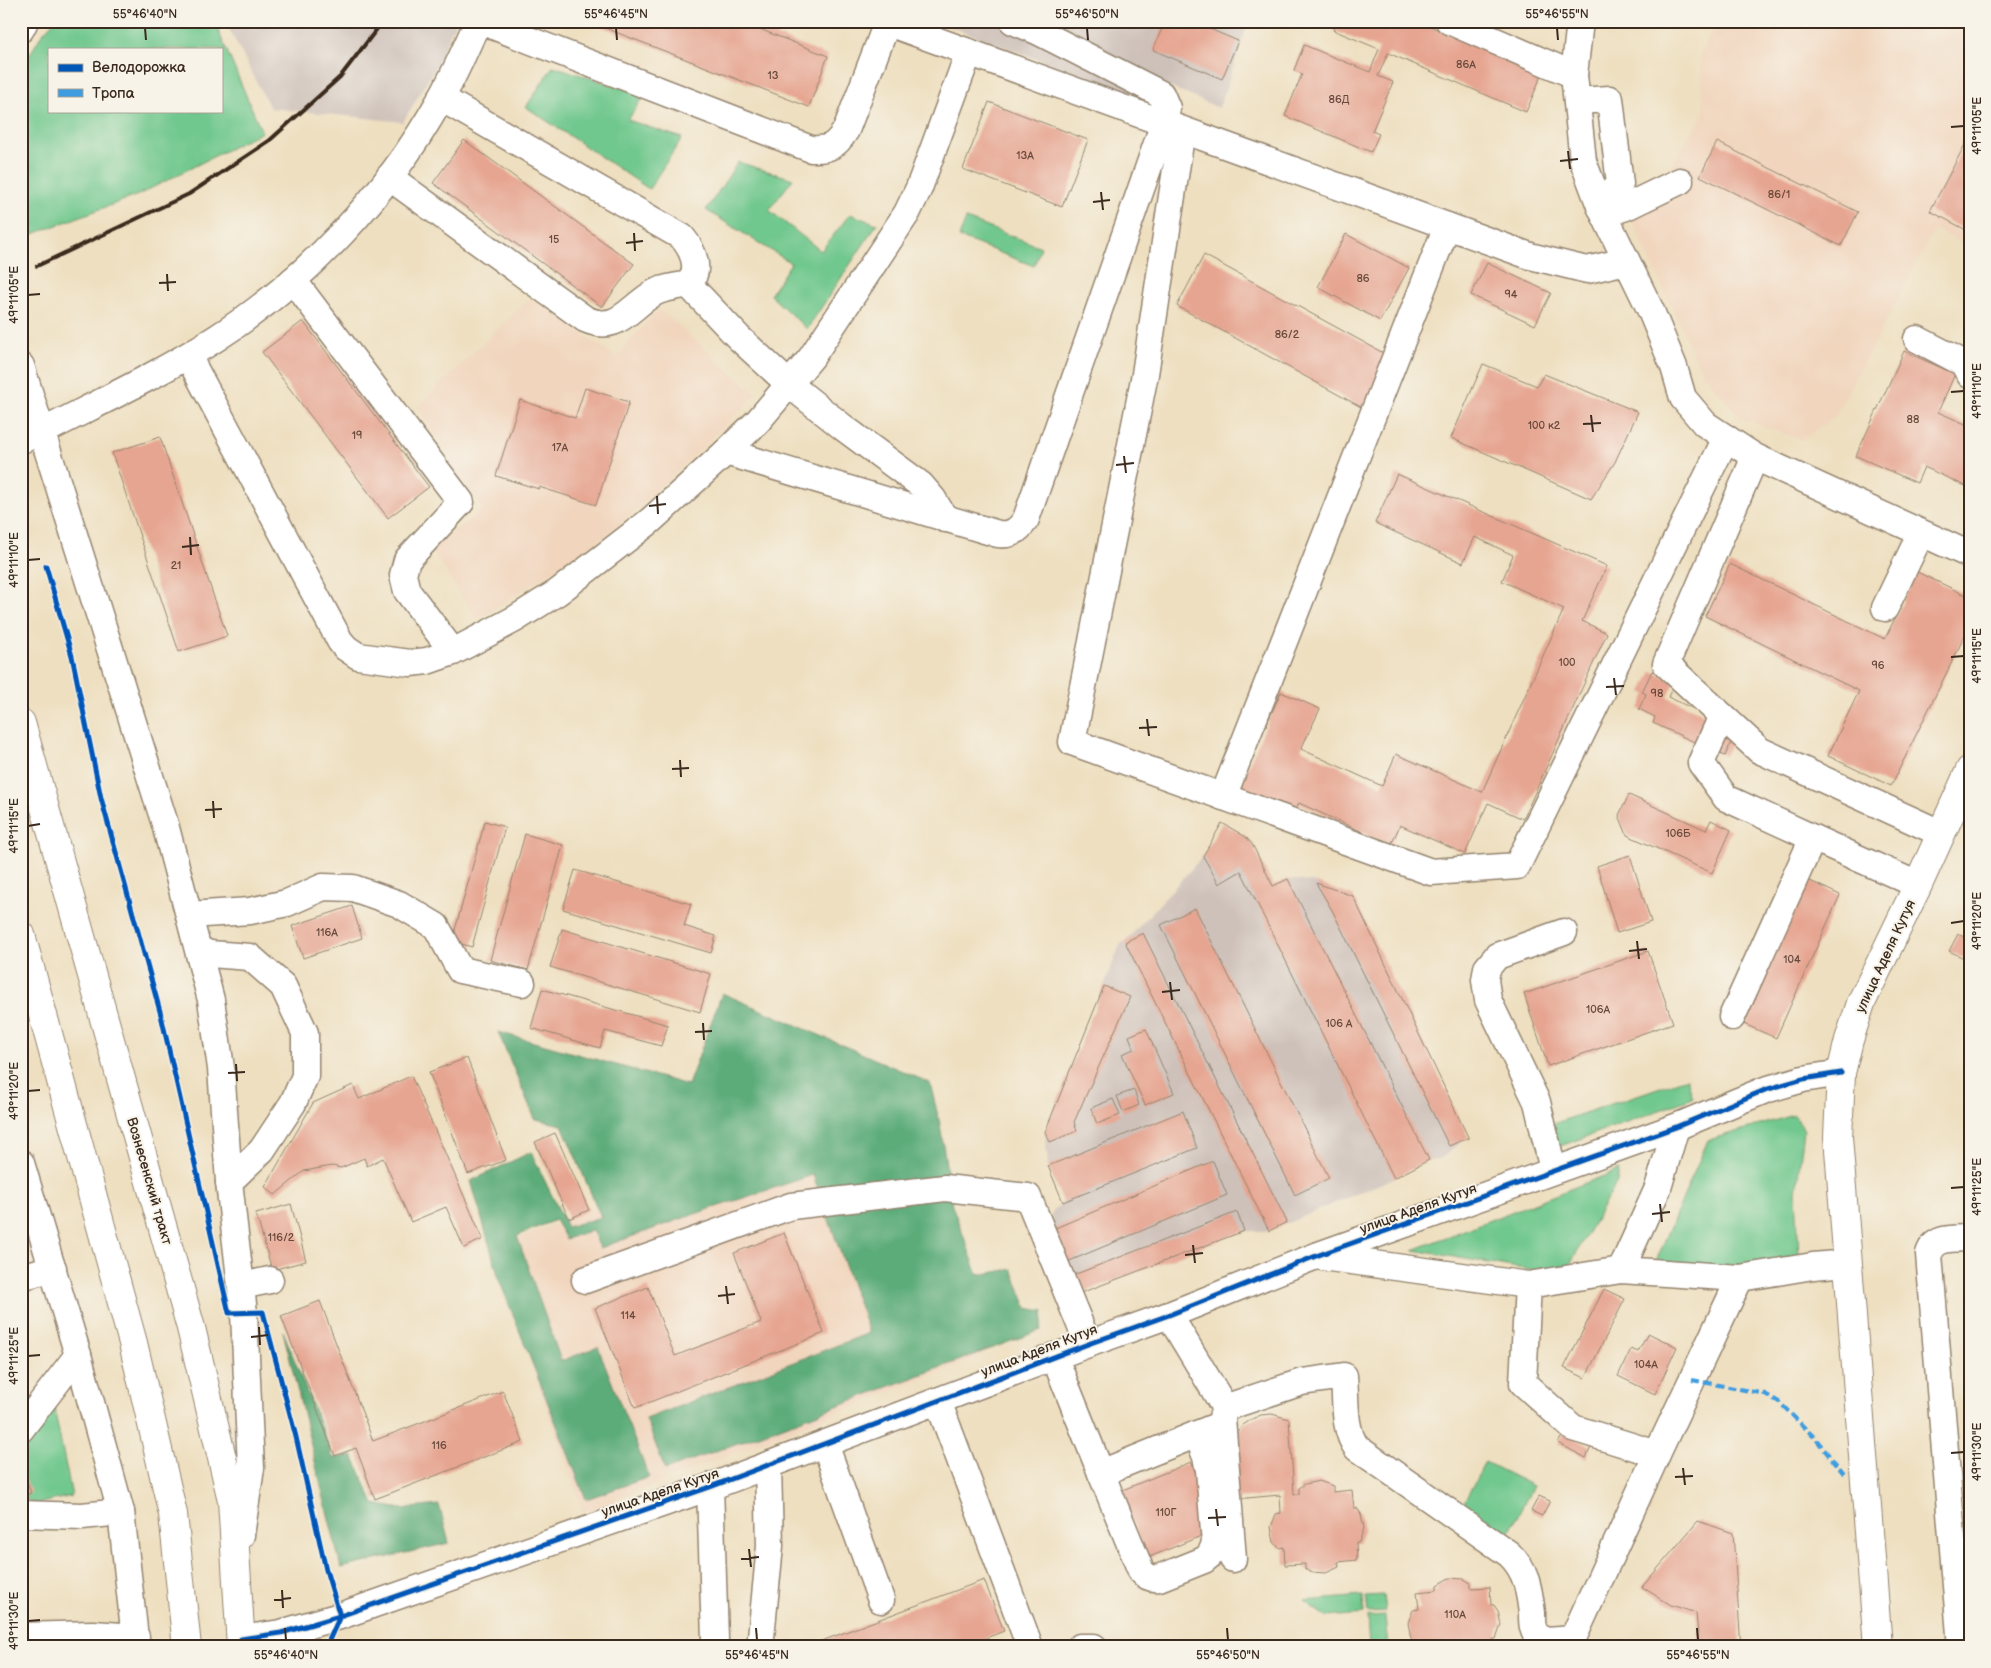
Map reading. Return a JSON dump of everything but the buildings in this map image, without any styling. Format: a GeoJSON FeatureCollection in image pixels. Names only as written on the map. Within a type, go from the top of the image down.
{"type":"FeatureCollection","features":[{"type":"Feature","properties":{"kind":"main road","name":"Вознесенский тракт"},"geometry":{"type":"LineString","coordinates":[[21,722],[191,1328],[232,1500],[241,1643]]}},
{"type":"Feature","properties":{"kind":"main road","name":"улица Аделя Кутуя"},"geometry":{"type":"LineString","coordinates":[[1841,1073],[1861,1003],[1918,885],[1970,770]]}},
{"type":"Feature","properties":{"kind":"main road"},"geometry":{"type":"LineString","coordinates":[[21,935],[133,1343],[173,1514],[187,1647]]}},
{"type":"Feature","properties":{"kind":"main road"},"geometry":{"type":"LineString","coordinates":[[1841,1073],[1838,1137],[1878,1647]]}},
{"type":"Feature","properties":{"kind":"street"},"geometry":{"type":"LineString","coordinates":[[21,29],[24,21]]}},
{"type":"Feature","properties":{"kind":"street"},"geometry":{"type":"LineString","coordinates":[[32,436],[188,356],[239,322],[293,280],[364,208],[410,148],[441,98],[479,21],[811,149],[822,149],[839,141],[846,130],[885,22],[1530,256],[1586,270],[1626,261]]}},
{"type":"Feature","properties":{"kind":"street"},"geometry":{"type":"LineString","coordinates":[[1013,21],[1037,31],[1161,94],[1165,100],[1173,126],[1145,374],[1072,742],[1431,872],[1517,866],[1726,438]]}},
{"type":"Feature","properties":{"kind":"street"},"geometry":{"type":"LineString","coordinates":[[1450,21],[1574,75]]}},
{"type":"Feature","properties":{"kind":"street"},"geometry":{"type":"LineString","coordinates":[[1580,21],[1574,75],[1584,161],[1602,210],[1651,311],[1674,368],[1683,398],[1705,424],[1755,457],[1970,555]]}},
{"type":"Feature","properties":{"kind":"street"},"geometry":{"type":"LineString","coordinates":[[188,356],[340,641],[346,648],[366,659],[410,663],[427,662],[453,652],[508,623],[558,592],[650,521],[717,451],[758,421],[790,385],[830,333],[911,206],[969,52]]}},
{"type":"Feature","properties":{"kind":"street"},"geometry":{"type":"LineString","coordinates":[[389,177],[585,319],[595,324],[613,323],[654,293],[688,284],[694,278],[696,270],[694,256],[686,242],[675,232],[441,98]]}},
{"type":"Feature","properties":{"kind":"street"},"geometry":{"type":"LineString","coordinates":[[717,451],[1005,535],[1013,533],[1020,528],[1026,519],[1173,126]]}},
{"type":"Feature","properties":{"kind":"street"},"geometry":{"type":"LineString","coordinates":[[1602,210],[1626,207],[1680,181]]}},
{"type":"Feature","properties":{"kind":"street"},"geometry":{"type":"LineString","coordinates":[[1222,797],[1448,226]]}},
{"type":"Feature","properties":{"kind":"street"},"geometry":{"type":"LineString","coordinates":[[293,280],[465,498],[407,560],[403,575],[407,591],[453,652]]}},
{"type":"Feature","properties":{"kind":"street"},"geometry":{"type":"LineString","coordinates":[[688,284],[739,338],[790,385],[921,485],[945,518]]}},
{"type":"Feature","properties":{"kind":"street"},"geometry":{"type":"LineString","coordinates":[[1917,339],[1963,363],[1970,375]]}},
{"type":"Feature","properties":{"kind":"street"},"geometry":{"type":"LineString","coordinates":[[21,366],[32,436],[165,824],[211,1000],[221,1068],[229,1182],[244,1313],[251,1468],[236,1564]]}},
{"type":"Feature","properties":{"kind":"street"},"geometry":{"type":"LineString","coordinates":[[1755,457],[1666,664],[1759,750],[1940,833]]}},
{"type":"Feature","properties":{"kind":"street"},"geometry":{"type":"LineString","coordinates":[[1885,608],[1921,533]]}},
{"type":"Feature","properties":{"kind":"street"},"geometry":{"type":"LineString","coordinates":[[1722,716],[1702,762],[1726,798],[1918,885]]}},
{"type":"Feature","properties":{"kind":"street"},"geometry":{"type":"LineString","coordinates":[[1732,1017],[1813,838]]}},
{"type":"Feature","properties":{"kind":"street"},"geometry":{"type":"LineString","coordinates":[[189,915],[259,909],[287,903],[324,887],[353,888],[399,904],[436,926],[460,970],[522,983]]}},
{"type":"Feature","properties":{"kind":"street"},"geometry":{"type":"LineString","coordinates":[[1554,1170],[1537,1102],[1488,1000],[1485,980],[1487,968],[1497,956],[1564,932]]}},
{"type":"Feature","properties":{"kind":"street"},"geometry":{"type":"LineString","coordinates":[[199,950],[210,954],[250,957],[283,986],[305,1033],[306,1076],[292,1103],[262,1150],[229,1182]]}},
{"type":"Feature","properties":{"kind":"street","name":"улица Аделя Кутуя"},"geometry":{"type":"LineString","coordinates":[[241,1643],[340,1616],[710,1487],[1054,1356],[1169,1315],[1316,1256],[1676,1126],[1765,1090],[1841,1073]]}},
{"type":"Feature","properties":{"kind":"street"},"geometry":{"type":"LineString","coordinates":[[1622,1270],[1658,1188],[1676,1126]]}},
{"type":"Feature","properties":{"kind":"street"},"geometry":{"type":"LineString","coordinates":[[21,1164],[53,1268],[121,1512],[136,1642],[93,1634],[21,1636]]}},
{"type":"Feature","properties":{"kind":"street"},"geometry":{"type":"LineString","coordinates":[[585,1280],[791,1206],[945,1188],[1028,1197],[1088,1344]]}},
{"type":"Feature","properties":{"kind":"street"},"geometry":{"type":"LineString","coordinates":[[1961,1647],[1929,1254],[1930,1249],[1938,1242],[1970,1238]]}},
{"type":"Feature","properties":{"kind":"street"},"geometry":{"type":"LineString","coordinates":[[1316,1256],[1528,1285],[1622,1270],[1740,1278],[1813,1266],[1847,1263]]}},
{"type":"Feature","properties":{"kind":"street"},"geometry":{"type":"LineString","coordinates":[[21,1277],[53,1268]]}},
{"type":"Feature","properties":{"kind":"street"},"geometry":{"type":"LineString","coordinates":[[1101,1472],[1197,1434],[1224,1416],[1302,1382],[1344,1376],[1348,1430],[1353,1443],[1510,1554],[1523,1570],[1527,1580],[1533,1626],[1537,1636],[1547,1641],[1571,1643],[1740,1278]]}},
{"type":"Feature","properties":{"kind":"street"},"geometry":{"type":"LineString","coordinates":[[241,1286],[270,1280]]}},
{"type":"Feature","properties":{"kind":"street"},"geometry":{"type":"LineString","coordinates":[[1528,1285],[1523,1383],[1573,1428],[1657,1454]]}},
{"type":"Feature","properties":{"kind":"street"},"geometry":{"type":"LineString","coordinates":[[1169,1315],[1224,1416],[1233,1559]]}},
{"type":"Feature","properties":{"kind":"street"},"geometry":{"type":"LineString","coordinates":[[21,1429],[78,1355]]}},
{"type":"Feature","properties":{"kind":"street"},"geometry":{"type":"LineString","coordinates":[[1054,1356],[1141,1571],[1154,1579],[1204,1560],[1214,1550],[1215,1537],[1207,1463],[1197,1434]]}},
{"type":"Feature","properties":{"kind":"street"},"geometry":{"type":"LineString","coordinates":[[938,1401],[1030,1647]]}},
{"type":"Feature","properties":{"kind":"street"},"geometry":{"type":"LineString","coordinates":[[825,1444],[881,1600]]}},
{"type":"Feature","properties":{"kind":"street"},"geometry":{"type":"LineString","coordinates":[[760,1647],[770,1546],[768,1465]]}},
{"type":"Feature","properties":{"kind":"street"},"geometry":{"type":"LineString","coordinates":[[710,1487],[715,1639]]}},
{"type":"Feature","properties":{"kind":"street"},"geometry":{"type":"LineString","coordinates":[[21,1514],[82,1516],[121,1512]]}},
{"type":"Feature","properties":{"kind":"street"},"geometry":{"type":"LineString","coordinates":[[1080,1647],[1094,1647]]}},
{"type":"Feature","properties":{"kind":"shaded area"},"geometry":{"type":"Polygon","coordinates":[[[225,21],[456,21],[437,64],[403,122],[270,108],[225,21]]]}},
{"type":"Feature","properties":{"kind":"shaded area"},"geometry":{"type":"Polygon","coordinates":[[[935,21],[1249,21],[1219,108],[1155,81],[1147,100],[935,21]]]}},
{"type":"Feature","properties":{"kind":"shaded area"},"geometry":{"type":"Polygon","coordinates":[[[1717,21],[1970,21],[1970,247],[1935,229],[1835,416],[1802,440],[1743,419],[1704,376],[1621,197],[1668,171],[1704,113],[1700,55],[1717,21]]]}},
{"type":"Feature","properties":{"kind":"shaded area"},"geometry":{"type":"Polygon","coordinates":[[[530,298],[616,357],[659,309],[756,394],[706,444],[613,531],[478,620],[431,549],[483,509],[450,467],[450,455],[417,407],[530,298]]]}},
{"type":"Feature","properties":{"kind":"shaded area"},"geometry":{"type":"Polygon","coordinates":[[[1222,823],[1246,837],[1252,844],[1273,886],[1288,879],[1316,883],[1353,896],[1469,1139],[1466,1138],[1440,1159],[1428,1160],[1394,1178],[1269,1231],[1244,1231],[1070,1297],[1051,1214],[1063,1202],[1048,1166],[1045,1132],[1121,943],[1125,942],[1203,856],[1222,823]]]}},
{"type":"Feature","properties":{"kind":"shaded area"},"geometry":{"type":"Polygon","coordinates":[[[859,1115],[932,1207],[983,1355],[583,1512],[492,1249],[664,1181],[859,1115]]]}},
{"type":"Feature","properties":{"kind":"green space"},"geometry":{"type":"Polygon","coordinates":[[[54,21],[214,21],[262,132],[138,195],[33,234],[21,197],[21,69],[42,34],[54,21]]]}},
{"type":"Feature","properties":{"kind":"green space"},"geometry":{"type":"Polygon","coordinates":[[[553,66],[644,95],[628,120],[682,138],[649,189],[526,107],[553,66]]]}},
{"type":"Feature","properties":{"kind":"green space"},"geometry":{"type":"Polygon","coordinates":[[[738,162],[793,179],[769,210],[821,251],[850,214],[877,224],[807,329],[770,295],[791,263],[706,210],[738,162]]]}},
{"type":"Feature","properties":{"kind":"green space"},"geometry":{"type":"Polygon","coordinates":[[[966,219],[1041,247],[1034,266],[959,237],[966,219]]]}},
{"type":"Feature","properties":{"kind":"green space"},"geometry":{"type":"Polygon","coordinates":[[[722,993],[930,1083],[940,1124],[952,1205],[978,1275],[1012,1269],[1027,1308],[1044,1311],[1041,1330],[665,1470],[646,1419],[869,1333],[813,1175],[600,1248],[592,1230],[566,1239],[555,1220],[517,1236],[561,1361],[598,1347],[649,1477],[586,1499],[500,1282],[471,1181],[531,1152],[567,1227],[601,1217],[562,1125],[535,1119],[498,1032],[688,1085],[722,993]]]}},
{"type":"Feature","properties":{"kind":"green space"},"geometry":{"type":"Polygon","coordinates":[[[1687,1078],[1693,1098],[1541,1153],[1532,1131],[1687,1078]]]}},
{"type":"Feature","properties":{"kind":"green space"},"geometry":{"type":"Polygon","coordinates":[[[1794,1115],[1804,1130],[1796,1193],[1799,1256],[1740,1269],[1653,1268],[1708,1140],[1794,1115]]]}},
{"type":"Feature","properties":{"kind":"green space"},"geometry":{"type":"Polygon","coordinates":[[[1619,1170],[1617,1182],[1570,1264],[1542,1272],[1413,1250],[1619,1170]]]}},
{"type":"Feature","properties":{"kind":"green space"},"geometry":{"type":"Polygon","coordinates":[[[283,1331],[333,1458],[353,1456],[374,1504],[402,1509],[439,1505],[449,1543],[341,1568],[283,1331]]]}},
{"type":"Feature","properties":{"kind":"green space"},"geometry":{"type":"Polygon","coordinates":[[[52,1398],[72,1496],[36,1504],[27,1500],[21,1488],[21,1440],[52,1398]]]}},
{"type":"Feature","properties":{"kind":"green space"},"geometry":{"type":"Polygon","coordinates":[[[1485,1462],[1533,1486],[1509,1533],[1461,1508],[1485,1462]]]}},
{"type":"Feature","properties":{"kind":"green space"},"geometry":{"type":"Polygon","coordinates":[[[1383,1595],[1385,1612],[1368,1613],[1366,1596],[1383,1595]]]}},
{"type":"Feature","properties":{"kind":"green space"},"geometry":{"type":"Polygon","coordinates":[[[1363,1596],[1364,1614],[1326,1617],[1304,1601],[1363,1596]]]}},
{"type":"Feature","properties":{"kind":"green space"},"geometry":{"type":"Polygon","coordinates":[[[1385,1616],[1388,1647],[1370,1647],[1368,1617],[1385,1616]]]}},
{"type":"Feature","properties":{"kind":"railway"},"geometry":{"type":"LineString","coordinates":[[37,266],[189,194],[269,141],[340,77],[383,21]]}},
{"type":"Feature","properties":{"kind":"marked path"},"geometry":{"type":"LineString","coordinates":[[1692,1380],[1765,1394],[1779,1402],[1815,1438],[1844,1474]]}},
{"type":"Feature","properties":{"kind":"cycle path"},"geometry":{"type":"LineString","coordinates":[[46,566],[72,656],[101,798],[161,1015],[229,1313],[263,1312],[296,1437],[326,1570],[340,1616],[326,1647]]}},
{"type":"Feature","properties":{"kind":"cycle path"},"geometry":{"type":"LineString","coordinates":[[241,1639],[281,1633],[340,1616],[710,1487],[1169,1315],[1316,1256],[1676,1127],[1765,1090],[1803,1079],[1841,1073]]}}]}
